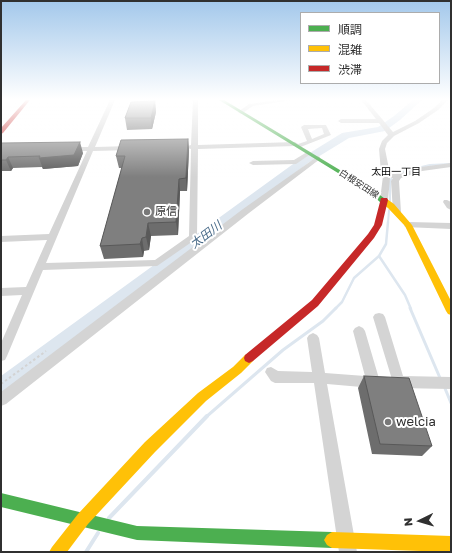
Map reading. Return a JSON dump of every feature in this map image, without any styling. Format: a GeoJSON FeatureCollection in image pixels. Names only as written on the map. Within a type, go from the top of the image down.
{"type":"FeatureCollection","features":[{"type":"Feature","properties":{"kind":"street"},"geometry":{"type":"LineString","coordinates":[[1,356],[101,126]]}},
{"type":"Feature","properties":{"kind":"street"},"geometry":{"type":"LineString","coordinates":[[39,266],[157,263],[193,237],[194,126]]}},
{"type":"Feature","properties":{"kind":"street","name":"白根安田線"},"geometry":{"type":"LineString","coordinates":[[264,126],[384,200],[397,212],[408,225],[451,311]]}},
{"type":"Feature","properties":{"kind":"street"},"geometry":{"type":"LineString","coordinates":[[385,126],[392,135]]}},
{"type":"Feature","properties":{"kind":"street"},"geometry":{"type":"LineString","coordinates":[[57,552],[83,519],[150,447],[202,397],[237,370],[251,356],[315,303],[371,236],[378,225],[384,200],[387,176],[384,172],[382,149],[384,142],[392,135],[410,126]]}},
{"type":"Feature","properties":{"kind":"street"},"geometry":{"type":"LineString","coordinates":[[178,147],[296,145],[310,141]]}},
{"type":"Feature","properties":{"kind":"street"},"geometry":{"type":"LineString","coordinates":[[61,149],[138,148]]}},
{"type":"Feature","properties":{"kind":"street"},"geometry":{"type":"LineString","coordinates":[[253,163],[296,162],[309,153]]}},
{"type":"Feature","properties":{"kind":"street"},"geometry":{"type":"LineString","coordinates":[[1,400],[246,211],[318,158]]}},
{"type":"Feature","properties":{"kind":"street"},"geometry":{"type":"LineString","coordinates":[[387,176],[398,176],[421,169],[451,165]]}},
{"type":"Feature","properties":{"kind":"street"},"geometry":{"type":"LineString","coordinates":[[397,212],[395,181],[398,176]]}},
{"type":"Feature","properties":{"kind":"street"},"geometry":{"type":"LineString","coordinates":[[408,225],[451,226]]}},
{"type":"Feature","properties":{"kind":"street"},"geometry":{"type":"LineString","coordinates":[[1,239],[52,237]]}},
{"type":"Feature","properties":{"kind":"street"},"geometry":{"type":"LineString","coordinates":[[1,292],[29,291]]}},
{"type":"Feature","properties":{"kind":"street"},"geometry":{"type":"LineString","coordinates":[[379,317],[398,382]]}},
{"type":"Feature","properties":{"kind":"street"},"geometry":{"type":"LineString","coordinates":[[359,330],[373,382]]}},
{"type":"Feature","properties":{"kind":"street"},"geometry":{"type":"LineString","coordinates":[[312,338],[320,378],[347,546]]}},
{"type":"Feature","properties":{"kind":"street"},"geometry":{"type":"LineString","coordinates":[[271,372],[275,377],[320,378],[373,382],[451,383]]}},
{"type":"Feature","properties":{"kind":"street"},"geometry":{"type":"LineString","coordinates":[[1,500],[137,533],[347,546],[451,544]]}},
{"type":"Feature","properties":{"kind":"building"},"geometry":{"type":"Polygon","coordinates":[[[188,139],[186,178],[179,179],[176,222],[148,223],[146,237],[142,238],[140,244],[100,246],[125,156],[116,156],[121,140],[188,139]]]}},
{"type":"Feature","properties":{"kind":"building"},"geometry":{"type":"Polygon","coordinates":[[[80,142],[74,155],[39,158],[40,156],[8,157],[6,160],[1,160],[1,143],[80,142]]]}},
{"type":"Feature","properties":{"kind":"building","name":"welcia"},"geometry":{"type":"Polygon","coordinates":[[[364,376],[409,378],[432,446],[380,444],[364,376]]]}},
{"type":"Feature","properties":{"kind":"waterway","name":"太田川"},"geometry":{"type":"LineString","coordinates":[[1,388],[304,161],[346,135],[381,129],[386,126]]}},
{"type":"Feature","properties":{"kind":"waterway"},"geometry":{"type":"LineString","coordinates":[[390,201],[390,182],[392,177],[400,172],[430,165],[451,164]]}},
{"type":"Feature","properties":{"kind":"waterway"},"geometry":{"type":"LineString","coordinates":[[388,223],[389,210]]}},
{"type":"Feature","properties":{"kind":"waterway"},"geometry":{"type":"LineString","coordinates":[[379,256],[386,244],[388,222]]}},
{"type":"Feature","properties":{"kind":"waterway"},"geometry":{"type":"LineString","coordinates":[[206,417],[283,350],[323,321],[342,302],[354,278],[379,256]]}},
{"type":"Feature","properties":{"kind":"waterway"},"geometry":{"type":"LineString","coordinates":[[379,256],[405,295],[411,309]]}},
{"type":"Feature","properties":{"kind":"waterway"},"geometry":{"type":"LineString","coordinates":[[410,308],[440,378]]}},
{"type":"Feature","properties":{"kind":"waterway"},"geometry":{"type":"LineString","coordinates":[[444,386],[451,403]]}},
{"type":"Feature","properties":{"kind":"waterway"},"geometry":{"type":"LineString","coordinates":[[109,518],[206,417]]}},
{"type":"Feature","properties":{"kind":"waterway"},"geometry":{"type":"LineString","coordinates":[[86,552],[98,533]]}},
{"type":"Feature","properties":{"kind":"traffic: fast"},"geometry":{"type":"LineString","coordinates":[[264,126],[371,191],[384,201]]}},
{"type":"Feature","properties":{"kind":"traffic: fast"},"geometry":{"type":"LineString","coordinates":[[1,500],[137,533],[332,540]]}},
{"type":"Feature","properties":{"kind":"traffic: slow"},"geometry":{"type":"LineString","coordinates":[[384,201],[391,206],[408,225],[451,311]]}},
{"type":"Feature","properties":{"kind":"traffic: slow"},"geometry":{"type":"LineString","coordinates":[[57,552],[83,519],[150,447],[202,397],[237,370],[249,358]]}},
{"type":"Feature","properties":{"kind":"traffic: slow"},"geometry":{"type":"LineString","coordinates":[[332,540],[451,544]]}},
{"type":"Feature","properties":{"kind":"traffic: jam"},"geometry":{"type":"LineString","coordinates":[[1,132],[6,126]]}},
{"type":"Feature","properties":{"kind":"traffic: jam"},"geometry":{"type":"LineString","coordinates":[[249,358],[315,303],[371,236],[378,225],[384,200]]}},
{"type":"Feature","properties":{"kind":"place","name":"原信"},"geometry":{"type":"Point","coordinates":[147,212]}},
{"type":"Feature","properties":{"kind":"place","name":"welcia"},"geometry":{"type":"Point","coordinates":[388,422]}},
{"type":"Feature","properties":{"kind":"district","name":"太田一丁目"},"geometry":{"type":"Point","coordinates":[396,172]}}]}
